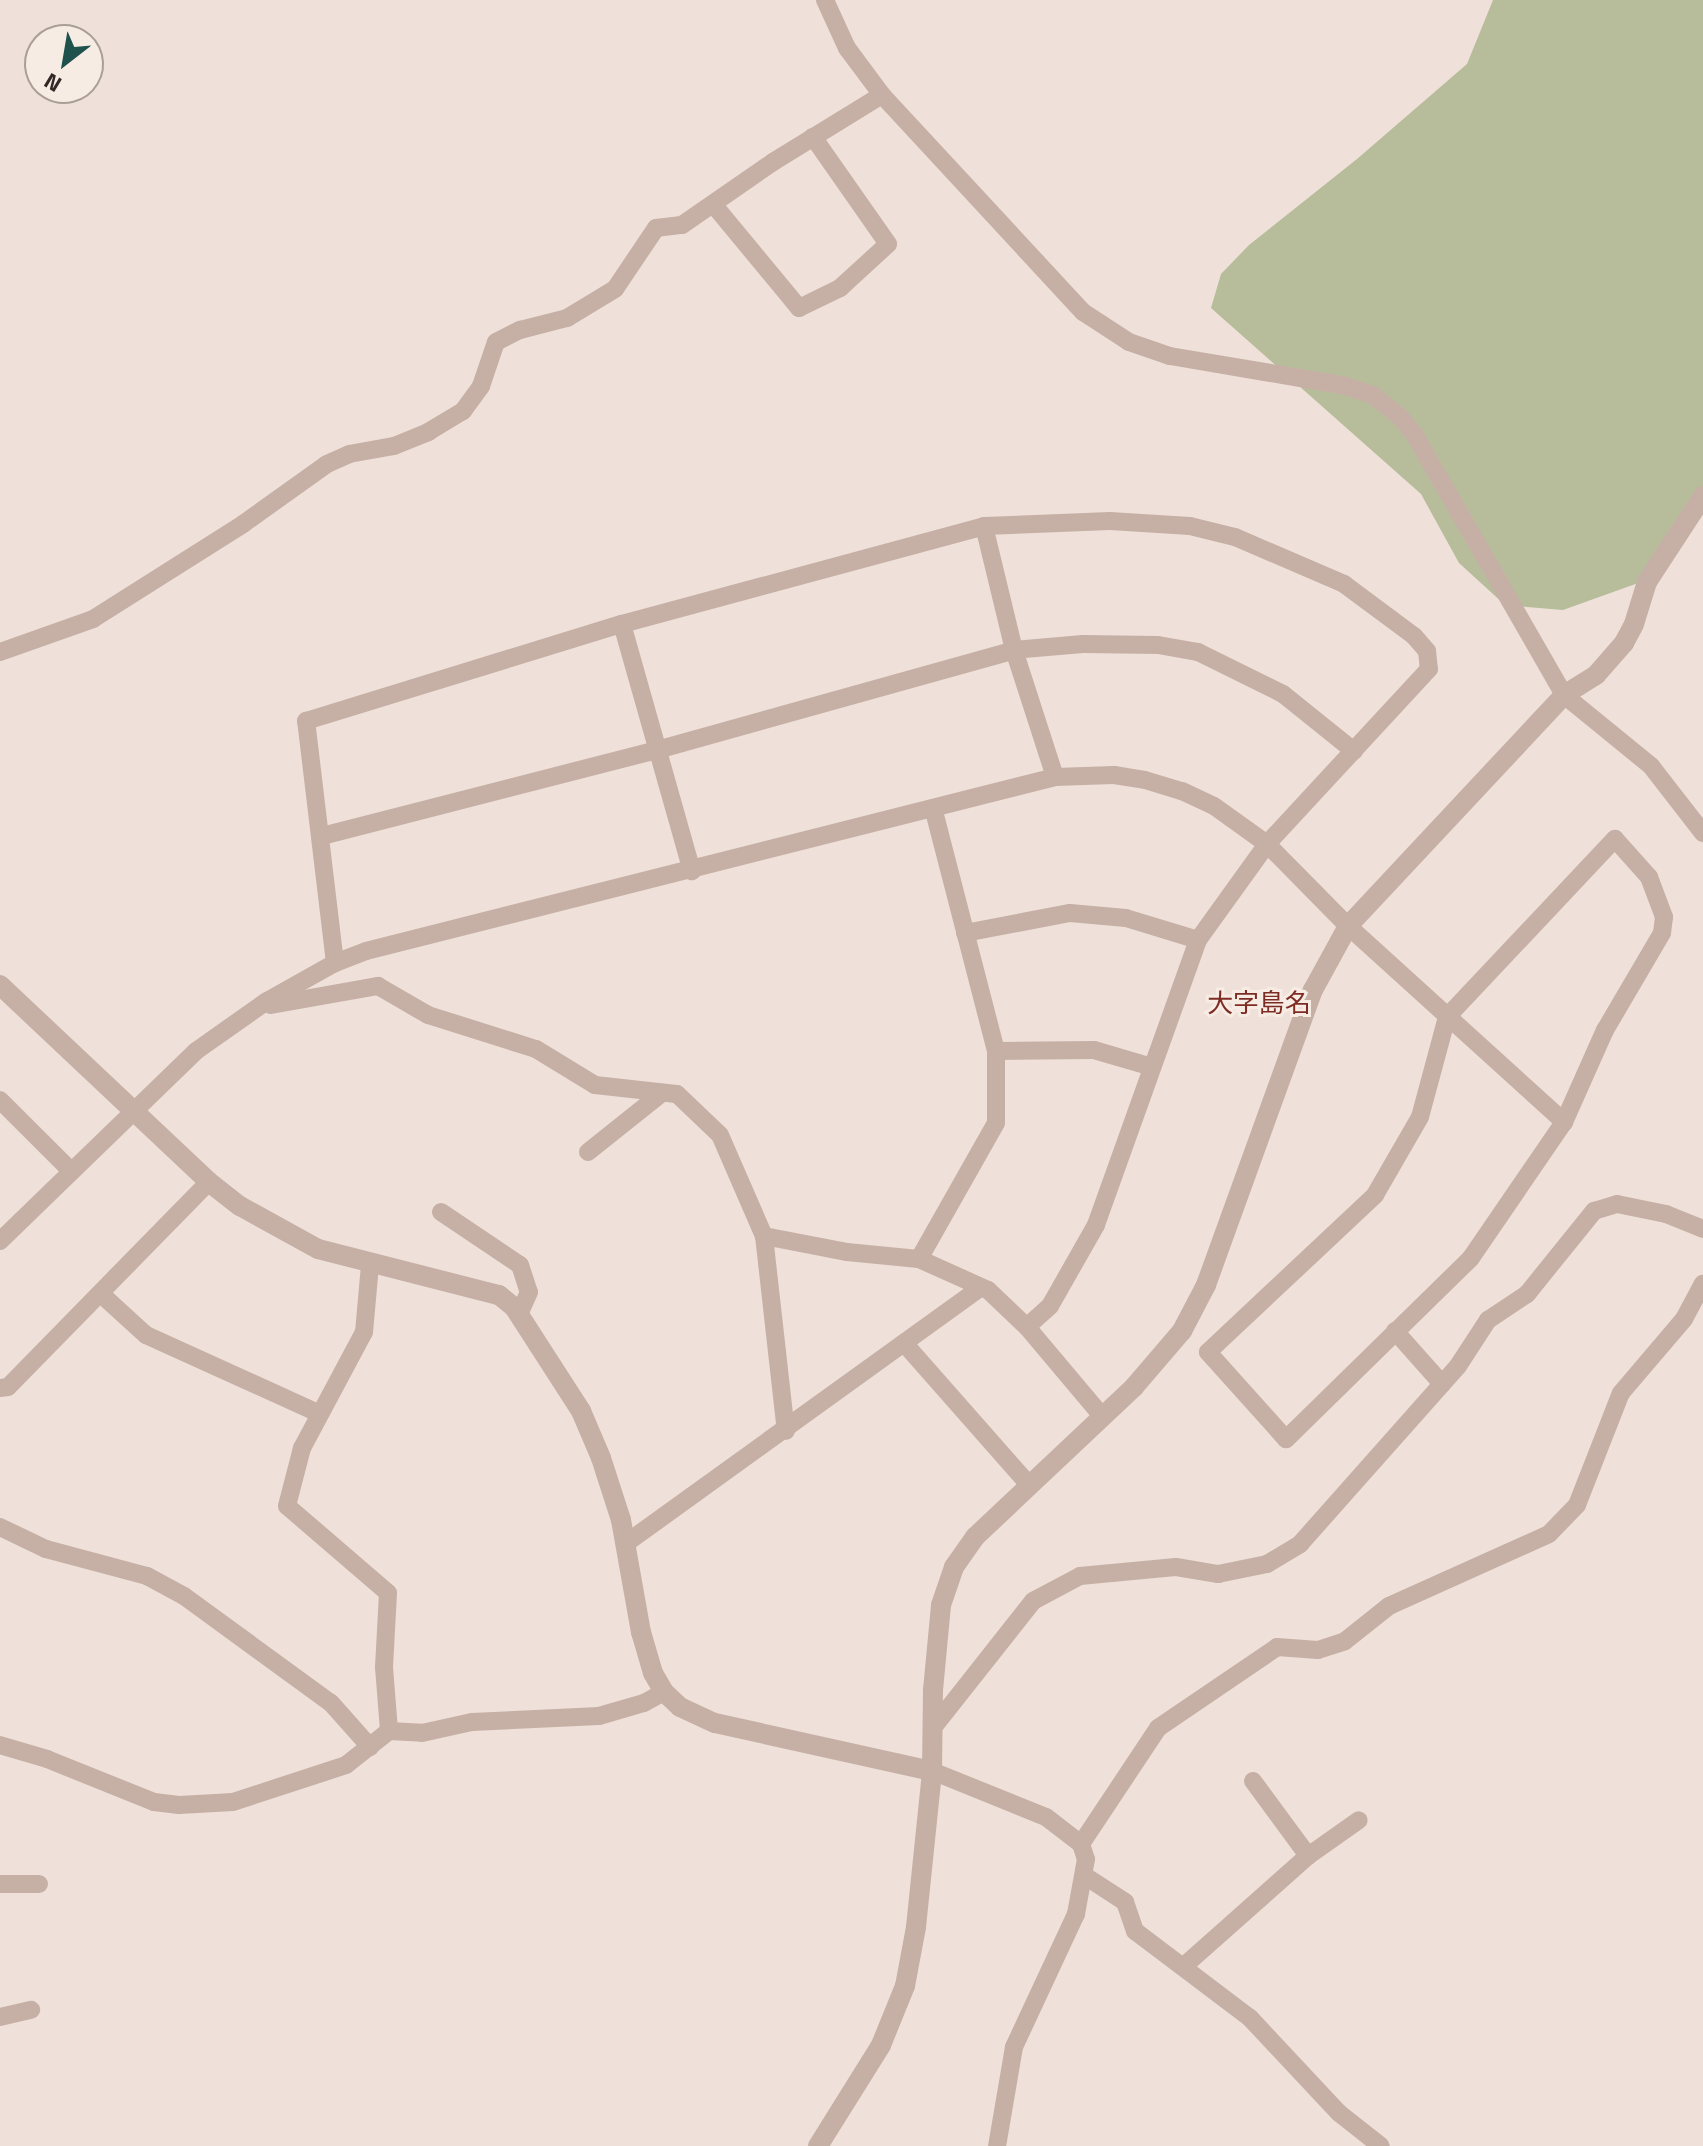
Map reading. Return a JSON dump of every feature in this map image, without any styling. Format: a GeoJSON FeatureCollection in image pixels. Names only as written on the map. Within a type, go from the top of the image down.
{"type":"FeatureCollection","features":[{"type":"Feature","properties":{"kind":"street"},"geometry":{"type":"LineString","coordinates":[[825,0],[847,48],[882,95],[1062,293],[1110,332],[1170,356],[1342,385],[1373,395],[1386,404],[1414,434],[1564,695],[1651,766],[1698,811],[1703,833]]}},
{"type":"Feature","properties":{"kind":"street"},"geometry":{"type":"LineString","coordinates":[[0,652],[93,619],[243,524],[327,464],[349,454],[394,446],[428,432],[463,411],[481,386],[496,342],[520,330],[567,318],[615,289],[656,228],[682,225],[882,95]]}},
{"type":"Feature","properties":{"kind":"street"},"geometry":{"type":"LineString","coordinates":[[713,204],[799,308],[840,288],[888,244],[813,137]]}},
{"type":"Feature","properties":{"kind":"street"},"geometry":{"type":"LineString","coordinates":[[818,2146],[881,2045],[905,1986],[916,1927],[932,1771],[941,1605],[948,1583],[975,1537],[1154,1365],[1193,1313],[1313,990],[1348,926],[1564,695],[1596,675],[1624,643],[1634,624],[1647,582],[1703,496]]}},
{"type":"Feature","properties":{"kind":"street"},"geometry":{"type":"LineString","coordinates":[[335,963],[322,836],[309,771],[306,721],[622,624],[984,526],[1110,521],[1190,526],[1235,537],[1344,584],[1414,636],[1431,660],[1423,678],[1267,844],[1198,940],[1084,1251],[1050,1306],[1027,1327]]}},
{"type":"Feature","properties":{"kind":"street"},"geometry":{"type":"LineString","coordinates":[[984,526],[1014,650],[1055,777]]}},
{"type":"Feature","properties":{"kind":"street"},"geometry":{"type":"LineString","coordinates":[[622,624],[692,871]]}},
{"type":"Feature","properties":{"kind":"street"},"geometry":{"type":"LineString","coordinates":[[322,836],[657,750],[1014,650],[1116,642],[1198,652],[1283,694],[1354,751]]}},
{"type":"Feature","properties":{"kind":"street"},"geometry":{"type":"LineString","coordinates":[[0,1241],[196,1051],[258,1008],[335,963],[366,951],[1055,777],[1114,775],[1182,791],[1214,806],[1267,844],[1348,926],[1564,1122]]}},
{"type":"Feature","properties":{"kind":"street"},"geometry":{"type":"LineString","coordinates":[[919,1259],[996,1123],[996,1051],[933,808]]}},
{"type":"Feature","properties":{"kind":"street"},"geometry":{"type":"LineString","coordinates":[[1615,839],[1649,877],[1664,917],[1662,933],[1605,1030],[1564,1122],[1500,1221],[1471,1258],[1286,1439],[1208,1352],[1375,1195],[1420,1117],[1447,1017],[1615,839]]}},
{"type":"Feature","properties":{"kind":"street"},"geometry":{"type":"LineString","coordinates":[[965,933],[1070,913],[1126,918],[1198,940]]}},
{"type":"Feature","properties":{"kind":"street"},"geometry":{"type":"LineString","coordinates":[[0,985],[209,1182],[286,1234],[370,1265],[499,1295],[519,1314],[581,1411],[601,1458],[625,1544],[641,1632],[653,1673],[664,1692],[680,1707],[715,1723],[932,1771],[1025,1806],[1058,1825],[1081,1844],[1086,1859],[1085,1876],[1076,1914],[1014,2047],[997,2146]]}},
{"type":"Feature","properties":{"kind":"street"},"geometry":{"type":"LineString","coordinates":[[258,1008],[378,986],[428,1015],[536,1049],[595,1085],[677,1094],[720,1135],[764,1236],[786,1431]]}},
{"type":"Feature","properties":{"kind":"street"},"geometry":{"type":"LineString","coordinates":[[996,1051],[1094,1050],[1152,1067]]}},
{"type":"Feature","properties":{"kind":"street"},"geometry":{"type":"LineString","coordinates":[[588,1152],[662,1093]]}},
{"type":"Feature","properties":{"kind":"street"},"geometry":{"type":"LineString","coordinates":[[0,1100],[71,1171]]}},
{"type":"Feature","properties":{"kind":"street"},"geometry":{"type":"LineString","coordinates":[[0,1388],[8,1387],[209,1182]]}},
{"type":"Feature","properties":{"kind":"street"},"geometry":{"type":"LineString","coordinates":[[932,1729],[1033,1601],[1080,1576],[1176,1567],[1218,1574],[1267,1564],[1300,1544],[1442,1384],[1488,1320],[1527,1294],[1594,1211],[1617,1204],[1666,1214],[1703,1229]]}},
{"type":"Feature","properties":{"kind":"street"},"geometry":{"type":"LineString","coordinates":[[441,1212],[520,1265],[529,1292],[519,1314]]}},
{"type":"Feature","properties":{"kind":"street"},"geometry":{"type":"LineString","coordinates":[[764,1236],[847,1252],[919,1259],[981,1287],[1005,1304],[1027,1327],[1102,1416]]}},
{"type":"Feature","properties":{"kind":"street"},"geometry":{"type":"LineString","coordinates":[[370,1265],[364,1332],[302,1448],[287,1506],[388,1593],[384,1667],[389,1731]]}},
{"type":"Feature","properties":{"kind":"street"},"geometry":{"type":"LineString","coordinates":[[1081,1844],[1158,1728],[1277,1647],[1318,1650],[1345,1641],[1389,1606],[1549,1534],[1577,1505],[1621,1393],[1684,1319],[1703,1284]]}},
{"type":"Feature","properties":{"kind":"street"},"geometry":{"type":"LineString","coordinates":[[625,1544],[786,1431],[981,1287]]}},
{"type":"Feature","properties":{"kind":"street"},"geometry":{"type":"LineString","coordinates":[[101,1294],[146,1335],[320,1414]]}},
{"type":"Feature","properties":{"kind":"street"},"geometry":{"type":"LineString","coordinates":[[1395,1331],[1442,1384]]}},
{"type":"Feature","properties":{"kind":"street"},"geometry":{"type":"LineString","coordinates":[[904,1343],[1029,1485]]}},
{"type":"Feature","properties":{"kind":"street"},"geometry":{"type":"LineString","coordinates":[[0,1527],[46,1549],[147,1576],[184,1596],[331,1703],[370,1747]]}},
{"type":"Feature","properties":{"kind":"street"},"geometry":{"type":"LineString","coordinates":[[0,1745],[47,1759],[131,1794],[179,1805],[233,1802],[346,1765],[389,1731],[422,1733],[472,1722],[599,1716],[644,1703],[664,1692]]}},
{"type":"Feature","properties":{"kind":"street"},"geometry":{"type":"LineString","coordinates":[[1253,1781],[1308,1856]]}},
{"type":"Feature","properties":{"kind":"street"},"geometry":{"type":"LineString","coordinates":[[1184,1966],[1308,1856],[1359,1820]]}},
{"type":"Feature","properties":{"kind":"street"},"geometry":{"type":"LineString","coordinates":[[1085,1876],[1125,1902],[1135,1931],[1250,2018],[1339,2113],[1381,2146]]}},
{"type":"Feature","properties":{"kind":"street"},"geometry":{"type":"LineString","coordinates":[[0,1884],[39,1884]]}},
{"type":"Feature","properties":{"kind":"street"},"geometry":{"type":"LineString","coordinates":[[0,2017],[31,2010]]}},
{"type":"Feature","properties":{"kind":"green space"},"geometry":{"type":"Polygon","coordinates":[[[1493,0],[1703,0],[1703,509],[1641,582],[1563,610],[1505,605],[1459,563],[1421,494],[1211,308],[1221,274],[1249,245],[1357,159],[1467,64],[1493,0]]]}},
{"type":"Feature","properties":{"kind":"district","name":"大字島名"},"geometry":{"type":"Point","coordinates":[1259,1003]}}]}
